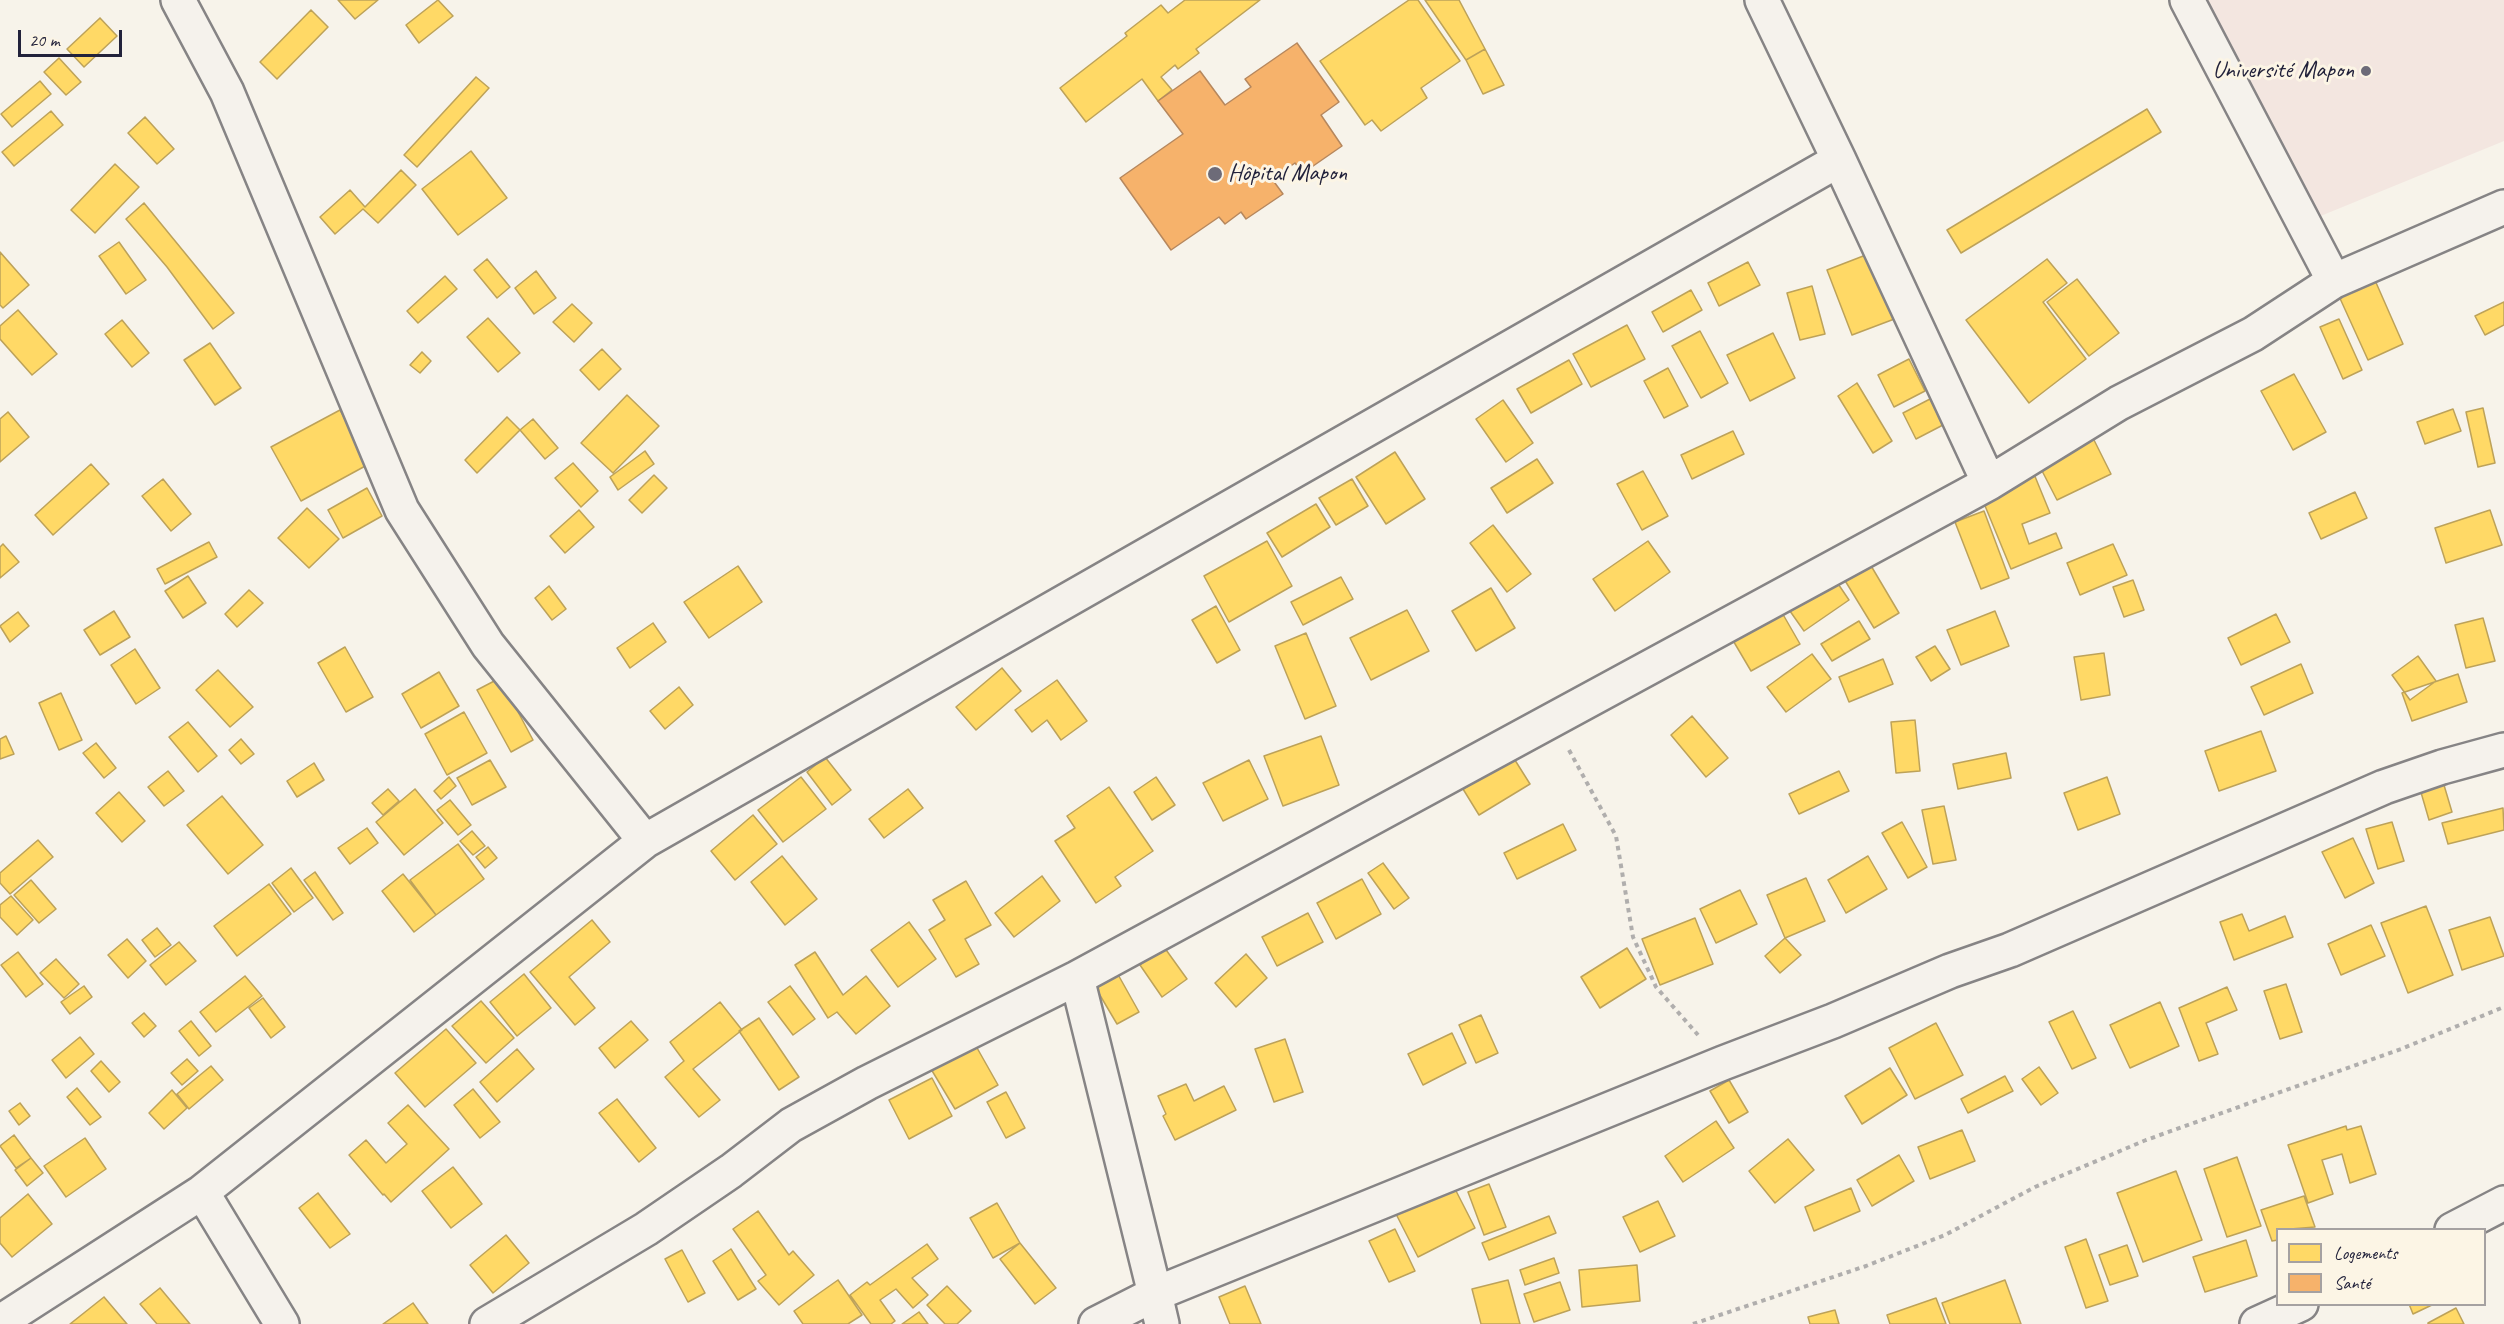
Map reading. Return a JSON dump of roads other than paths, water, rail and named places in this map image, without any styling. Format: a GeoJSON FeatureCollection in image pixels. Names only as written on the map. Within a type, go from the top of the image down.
{"type":"FeatureCollection","features":[{"type":"Feature","properties":{"kind":"street"},"geometry":{"type":"LineString","coordinates":[[178,0],[227,92],[402,510],[488,645],[645,841]]}},
{"type":"Feature","properties":{"kind":"street"},"geometry":{"type":"LineString","coordinates":[[1762,0],[1989,483]]}},
{"type":"Feature","properties":{"kind":"street"},"geometry":{"type":"LineString","coordinates":[[2187,0],[2334,281]]}},
{"type":"Feature","properties":{"kind":"street"},"geometry":{"type":"LineString","coordinates":[[0,1322],[202,1192],[645,841],[1839,160]]}},
{"type":"Feature","properties":{"kind":"street"},"geometry":{"type":"LineString","coordinates":[[487,1324],[646,1229],[731,1171],[791,1125],[867,1083],[1077,978],[1989,483],[2119,403],[2253,334],[2334,281],[2504,207]]}},
{"type":"Feature","properties":{"kind":"street"},"geometry":{"type":"LineString","coordinates":[[1096,1324],[1158,1309],[1723,1063],[1833,1021],[1950,971],[2010,950],[2384,787],[2442,767],[2504,750]]}},
{"type":"Feature","properties":{"kind":"street"},"geometry":{"type":"LineString","coordinates":[[1077,978],[1158,1309]]}},
{"type":"Feature","properties":{"kind":"street"},"geometry":{"type":"LineString","coordinates":[[202,1192],[282,1324]]}},
{"type":"Feature","properties":{"kind":"street"},"geometry":{"type":"LineString","coordinates":[[2456,1228],[2504,1203]]}},
{"type":"Feature","properties":{"kind":"street"},"geometry":{"type":"LineString","coordinates":[[2257,1324],[2299,1306]]}},
{"type":"Feature","properties":{"kind":"place","name":"Université Mapon"},"geometry":{"type":"Point","coordinates":[2366,71]}},
{"type":"Feature","properties":{"kind":"place","name":"Hôpital Mapon"},"geometry":{"type":"Point","coordinates":[1215,174]}}]}
